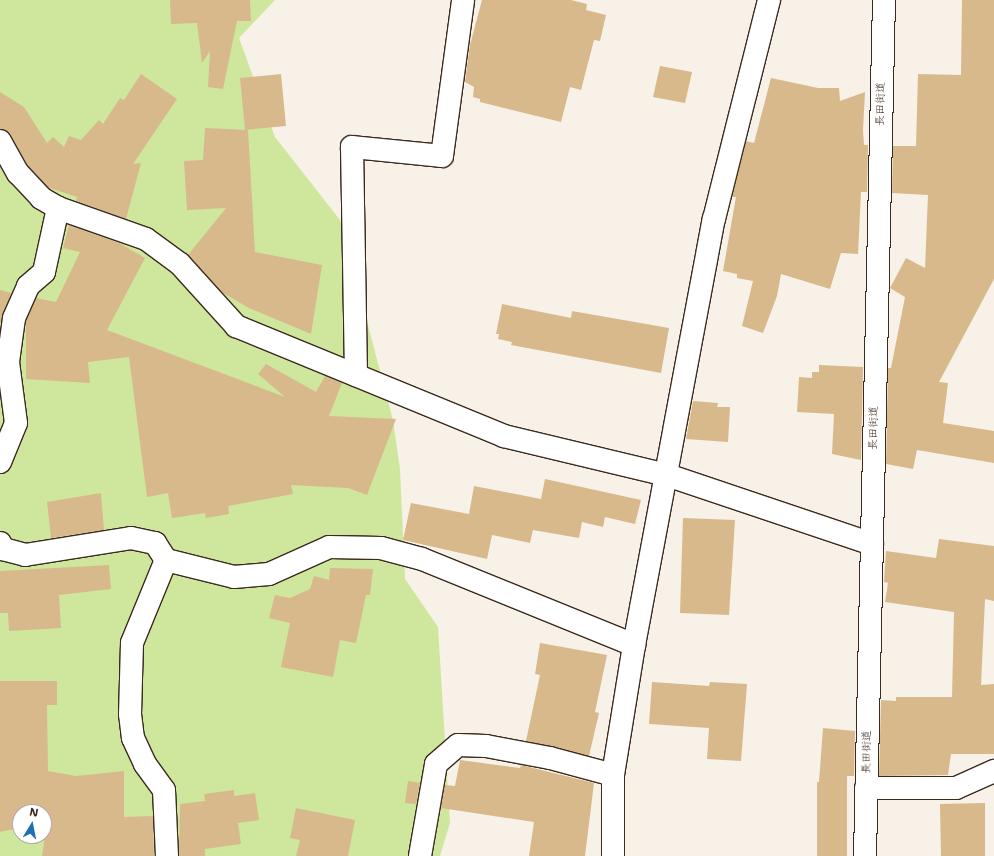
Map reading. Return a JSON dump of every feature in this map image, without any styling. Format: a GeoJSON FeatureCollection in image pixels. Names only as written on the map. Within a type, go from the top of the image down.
{"type":"FeatureCollection","features":[{"type":"Feature","properties":{"kind":"street"},"geometry":{"type":"LineString","coordinates":[[356,375],[352,147],[442,156],[463,0]]}},
{"type":"Feature","properties":{"kind":"street"},"geometry":{"type":"LineString","coordinates":[[613,856],[613,775],[634,646],[714,219],[769,0]]}},
{"type":"Feature","properties":{"kind":"street","name":"長田街道"},"geometry":{"type":"LineString","coordinates":[[865,856],[884,0]]}},
{"type":"Feature","properties":{"kind":"street"},"geometry":{"type":"LineString","coordinates":[[0,141],[18,173],[41,198],[58,208],[146,239],[180,264],[236,326],[504,436],[667,475],[872,544]]}},
{"type":"Feature","properties":{"kind":"street"},"geometry":{"type":"LineString","coordinates":[[0,462],[16,423],[8,362],[14,318],[28,286],[44,272],[58,208]]}},
{"type":"Feature","properties":{"kind":"street"},"geometry":{"type":"LineString","coordinates":[[0,543],[2,549],[25,555],[131,538],[155,543],[166,560],[234,577],[269,574],[329,547],[381,548],[422,559],[634,646]]}},
{"type":"Feature","properties":{"kind":"street"},"geometry":{"type":"LineString","coordinates":[[166,560],[132,643],[130,714],[133,738],[145,764],[164,790],[167,856]]}},
{"type":"Feature","properties":{"kind":"street"},"geometry":{"type":"LineString","coordinates":[[420,856],[436,764],[458,745],[486,746],[550,758],[613,775]]}},
{"type":"Feature","properties":{"kind":"street"},"geometry":{"type":"LineString","coordinates":[[866,788],[956,788],[994,771]]}},
{"type":"Feature","properties":{"kind":"green space"},"geometry":{"type":"Polygon","coordinates":[[[0,0],[275,0],[239,38],[275,137],[340,220],[393,420],[400,469],[405,579],[438,627],[450,823],[440,856],[0,856],[0,0]]]}},
{"type":"Feature","properties":{"kind":"building"},"geometry":{"type":"Polygon","coordinates":[[[170,0],[250,0],[251,21],[237,21],[223,89],[208,87],[210,51],[202,63],[197,23],[171,24],[170,0]]]}},
{"type":"Feature","properties":{"kind":"building"},"geometry":{"type":"Polygon","coordinates":[[[482,0],[571,0],[587,4],[586,10],[606,15],[600,41],[594,40],[581,90],[570,87],[561,122],[480,102],[480,99],[473,97],[474,87],[465,82],[470,45],[482,0]]]}},
{"type":"Feature","properties":{"kind":"building"},"geometry":{"type":"Polygon","coordinates":[[[962,0],[994,0],[994,279],[939,382],[948,383],[943,423],[994,431],[994,463],[917,450],[913,469],[886,464],[888,368],[891,368],[905,297],[890,288],[906,258],[925,268],[928,195],[892,193],[893,146],[916,146],[918,74],[961,75],[962,0]]]}},
{"type":"Feature","properties":{"kind":"building"},"geometry":{"type":"Polygon","coordinates":[[[660,66],[692,72],[685,103],[653,97],[660,66]]]}},
{"type":"Feature","properties":{"kind":"building"},"geometry":{"type":"Polygon","coordinates":[[[141,74],[177,99],[133,164],[141,163],[126,219],[76,201],[77,197],[47,187],[28,166],[11,135],[0,129],[0,92],[24,107],[47,143],[53,137],[64,147],[69,136],[81,140],[99,120],[103,124],[120,98],[124,100],[141,74]]]}},
{"type":"Feature","properties":{"kind":"building"},"geometry":{"type":"Polygon","coordinates":[[[281,74],[286,126],[245,130],[240,78],[281,74]]]}},
{"type":"Feature","properties":{"kind":"building"},"geometry":{"type":"Polygon","coordinates":[[[771,78],[818,88],[839,88],[840,101],[865,92],[863,130],[864,145],[868,145],[867,192],[861,192],[858,254],[841,253],[830,289],[781,274],[777,296],[763,333],[742,326],[753,281],[737,278],[737,274],[723,271],[736,197],[732,197],[746,141],[754,143],[771,78]]]}},
{"type":"Feature","properties":{"kind":"building"},"geometry":{"type":"Polygon","coordinates":[[[205,128],[248,130],[255,252],[322,265],[311,334],[249,308],[223,293],[188,255],[226,208],[187,210],[184,161],[203,160],[205,128]]]}},
{"type":"Feature","properties":{"kind":"building"},"geometry":{"type":"Polygon","coordinates":[[[69,225],[119,243],[145,258],[107,330],[285,397],[258,374],[266,364],[316,392],[325,376],[342,383],[329,416],[396,419],[367,495],[348,488],[291,485],[293,494],[228,506],[229,514],[206,518],[205,513],[172,518],[168,493],[147,497],[129,357],[88,362],[90,383],[26,379],[26,321],[36,298],[56,302],[80,252],[63,248],[69,225]]]}},
{"type":"Feature","properties":{"kind":"building"},"geometry":{"type":"Polygon","coordinates":[[[0,290],[11,293],[1,323],[0,323],[0,290]]]}},
{"type":"Feature","properties":{"kind":"building"},"geometry":{"type":"Polygon","coordinates":[[[502,304],[571,318],[572,311],[669,328],[661,373],[511,345],[512,342],[498,339],[499,334],[496,334],[502,304]]]}},
{"type":"Feature","properties":{"kind":"building"},"geometry":{"type":"Polygon","coordinates":[[[819,365],[863,367],[861,460],[832,454],[834,414],[797,412],[799,377],[812,378],[812,372],[819,372],[819,365]]]}},
{"type":"Feature","properties":{"kind":"building"},"geometry":{"type":"Polygon","coordinates":[[[693,401],[718,403],[717,407],[730,407],[728,442],[686,439],[693,401]]]}},
{"type":"Feature","properties":{"kind":"building"},"geometry":{"type":"Polygon","coordinates":[[[545,479],[641,500],[635,524],[605,517],[603,527],[582,522],[579,538],[533,530],[530,543],[492,535],[487,559],[403,540],[411,503],[469,514],[474,486],[541,499],[545,479]]]}},
{"type":"Feature","properties":{"kind":"building"},"geometry":{"type":"Polygon","coordinates":[[[101,493],[104,530],[51,538],[47,502],[101,493]]]}},
{"type":"Feature","properties":{"kind":"building"},"geometry":{"type":"Polygon","coordinates":[[[683,518],[735,520],[729,615],[680,613],[683,518]]]}},
{"type":"Feature","properties":{"kind":"building"},"geometry":{"type":"Polygon","coordinates":[[[939,539],[994,546],[994,601],[985,599],[981,685],[994,684],[994,754],[951,754],[948,775],[879,776],[881,700],[896,701],[896,697],[952,697],[954,612],[885,602],[888,583],[884,582],[886,551],[936,558],[939,539]]]}},
{"type":"Feature","properties":{"kind":"building"},"geometry":{"type":"Polygon","coordinates":[[[109,565],[111,589],[59,595],[61,628],[9,631],[8,613],[0,613],[0,571],[109,565]]]}},
{"type":"Feature","properties":{"kind":"building"},"geometry":{"type":"Polygon","coordinates":[[[330,568],[373,569],[370,595],[366,595],[356,643],[340,640],[333,677],[281,667],[290,623],[269,618],[275,595],[290,598],[310,589],[314,576],[329,580],[330,568]]]}},
{"type":"Feature","properties":{"kind":"building"},"geometry":{"type":"Polygon","coordinates":[[[540,643],[607,655],[595,712],[599,713],[589,756],[526,741],[540,675],[535,674],[540,643]]]}},
{"type":"Feature","properties":{"kind":"building"},"geometry":{"type":"Polygon","coordinates":[[[0,681],[57,681],[57,705],[47,705],[48,771],[76,776],[124,771],[124,817],[153,816],[154,856],[42,856],[44,844],[52,844],[52,804],[12,804],[12,830],[0,832],[0,681]]]}},
{"type":"Feature","properties":{"kind":"building"},"geometry":{"type":"Polygon","coordinates":[[[652,682],[709,686],[710,682],[747,684],[741,761],[707,759],[709,728],[649,724],[652,682]]]}},
{"type":"Feature","properties":{"kind":"building"},"geometry":{"type":"Polygon","coordinates":[[[823,728],[855,731],[854,776],[847,776],[847,856],[817,856],[817,782],[819,782],[823,728]]]}},
{"type":"Feature","properties":{"kind":"building"},"geometry":{"type":"Polygon","coordinates":[[[460,760],[520,768],[521,765],[594,783],[585,856],[529,856],[534,822],[441,808],[445,785],[455,786],[460,760]]]}},
{"type":"Feature","properties":{"kind":"building"},"geometry":{"type":"Polygon","coordinates":[[[408,781],[420,783],[416,804],[405,803],[408,781]]]}},
{"type":"Feature","properties":{"kind":"building"},"geometry":{"type":"Polygon","coordinates":[[[234,790],[234,796],[255,793],[259,820],[238,823],[241,844],[205,849],[205,856],[179,856],[180,804],[205,801],[204,794],[234,790]]]}},
{"type":"Feature","properties":{"kind":"building"},"geometry":{"type":"Polygon","coordinates":[[[985,803],[985,856],[941,856],[940,804],[985,803]]]}},
{"type":"Feature","properties":{"kind":"building"},"geometry":{"type":"Polygon","coordinates":[[[296,808],[355,820],[348,856],[296,856],[300,840],[290,838],[296,808]]]}}]}
